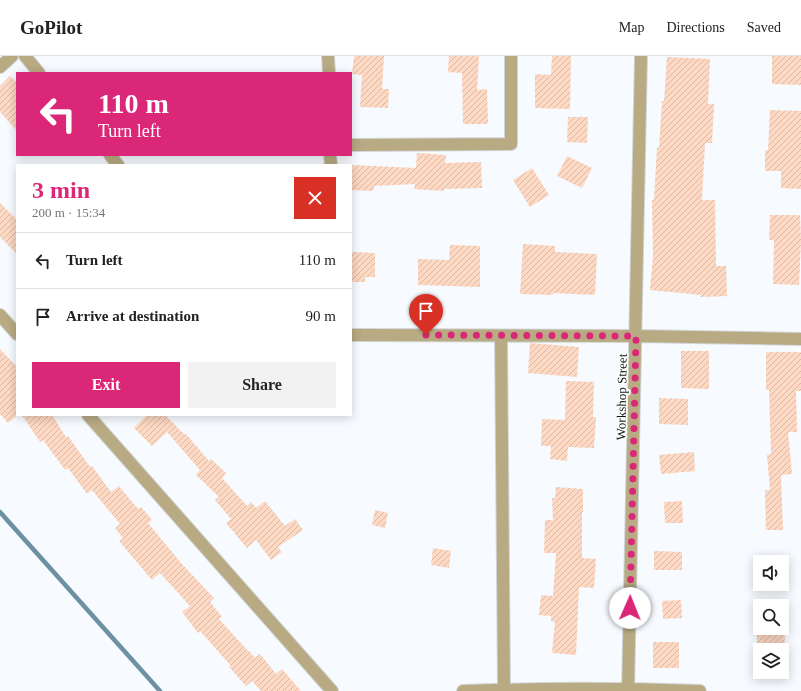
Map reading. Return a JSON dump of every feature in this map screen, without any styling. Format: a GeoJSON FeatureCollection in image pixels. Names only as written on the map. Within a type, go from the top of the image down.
{"type":"FeatureCollection","features":[{"type":"Feature","properties":{"kind":"street"},"geometry":{"type":"LineString","coordinates":[[0,67],[12,56]]}},
{"type":"Feature","properties":{"kind":"street"},"geometry":{"type":"LineString","coordinates":[[24,56],[38,72]]}},
{"type":"Feature","properties":{"kind":"street"},"geometry":{"type":"LineString","coordinates":[[328,56],[329,72]]}},
{"type":"Feature","properties":{"kind":"street"},"geometry":{"type":"LineString","coordinates":[[352,145],[512,144],[511,56]]}},
{"type":"Feature","properties":{"kind":"street","name":"Workshop Street"},"geometry":{"type":"LineString","coordinates":[[628,689],[641,56]]}},
{"type":"Feature","properties":{"kind":"street"},"geometry":{"type":"LineString","coordinates":[[111,156],[117,164]]}},
{"type":"Feature","properties":{"kind":"street"},"geometry":{"type":"LineString","coordinates":[[0,315],[16,333]]}},
{"type":"Feature","properties":{"kind":"street"},"geometry":{"type":"LineString","coordinates":[[352,335],[636,336],[801,339]]}},
{"type":"Feature","properties":{"kind":"street"},"geometry":{"type":"LineString","coordinates":[[501,336],[504,689]]}},
{"type":"Feature","properties":{"kind":"street"},"geometry":{"type":"LineString","coordinates":[[89,416],[332,691]]}},
{"type":"Feature","properties":{"kind":"street"},"geometry":{"type":"LineString","coordinates":[[464,691],[504,689],[628,689],[700,691]]}},
{"type":"Feature","properties":{"kind":"building"},"geometry":{"type":"Polygon","coordinates":[[[354,56],[384,56],[382,89],[389,89],[388,108],[360,107],[362,75],[352,74],[354,56]]]}},
{"type":"Feature","properties":{"kind":"building"},"geometry":{"type":"Polygon","coordinates":[[[449,56],[479,56],[477,90],[487,89],[488,124],[463,124],[462,73],[448,72],[449,56]]]}},
{"type":"Feature","properties":{"kind":"building"},"geometry":{"type":"Polygon","coordinates":[[[552,56],[571,56],[570,109],[535,108],[535,74],[551,75],[552,56]]]}},
{"type":"Feature","properties":{"kind":"building"},"geometry":{"type":"Polygon","coordinates":[[[772,56],[801,56],[801,85],[772,84],[772,56]]]}},
{"type":"Feature","properties":{"kind":"building"},"geometry":{"type":"Polygon","coordinates":[[[667,57],[710,59],[708,104],[714,104],[712,143],[705,143],[702,200],[715,200],[716,266],[726,266],[727,296],[701,297],[701,295],[650,290],[653,256],[652,200],[654,200],[657,147],[659,148],[667,57]]]}},
{"type":"Feature","properties":{"kind":"building"},"geometry":{"type":"Polygon","coordinates":[[[10,76],[16,82],[16,130],[0,112],[0,86],[10,76]]]}},
{"type":"Feature","properties":{"kind":"building"},"geometry":{"type":"Polygon","coordinates":[[[770,110],[801,111],[801,189],[781,188],[781,171],[765,171],[765,150],[768,150],[770,110]]]}},
{"type":"Feature","properties":{"kind":"building"},"geometry":{"type":"Polygon","coordinates":[[[568,117],[588,117],[587,143],[567,142],[568,117]]]}},
{"type":"Feature","properties":{"kind":"building"},"geometry":{"type":"Polygon","coordinates":[[[417,153],[446,155],[445,163],[481,162],[482,188],[444,189],[444,191],[414,189],[415,184],[374,186],[373,191],[352,190],[352,165],[416,168],[417,153]]]}},
{"type":"Feature","properties":{"kind":"building"},"geometry":{"type":"Polygon","coordinates":[[[567,156],[592,168],[582,188],[557,176],[567,156]]]}},
{"type":"Feature","properties":{"kind":"building"},"geometry":{"type":"Polygon","coordinates":[[[532,168],[549,195],[530,207],[513,180],[532,168]]]}},
{"type":"Feature","properties":{"kind":"building"},"geometry":{"type":"Polygon","coordinates":[[[0,203],[16,219],[16,253],[0,237],[0,203]]]}},
{"type":"Feature","properties":{"kind":"building"},"geometry":{"type":"Polygon","coordinates":[[[770,215],[800,215],[801,240],[799,285],[773,284],[774,240],[769,240],[770,215]]]}},
{"type":"Feature","properties":{"kind":"building"},"geometry":{"type":"Polygon","coordinates":[[[523,244],[555,246],[555,252],[597,254],[595,295],[553,293],[553,295],[520,294],[523,244]]]}},
{"type":"Feature","properties":{"kind":"building"},"geometry":{"type":"Polygon","coordinates":[[[450,245],[480,246],[480,287],[418,285],[418,259],[449,260],[450,245]]]}},
{"type":"Feature","properties":{"kind":"building"},"geometry":{"type":"Polygon","coordinates":[[[352,252],[375,253],[375,277],[365,277],[365,282],[352,282],[352,252]]]}},
{"type":"Feature","properties":{"kind":"building"},"geometry":{"type":"Polygon","coordinates":[[[530,343],[579,347],[577,377],[528,373],[530,343]]]}},
{"type":"Feature","properties":{"kind":"building"},"geometry":{"type":"Polygon","coordinates":[[[0,349],[16,366],[17,416],[8,423],[0,414],[0,349]]]}},
{"type":"Feature","properties":{"kind":"building"},"geometry":{"type":"Polygon","coordinates":[[[681,351],[709,351],[709,389],[681,388],[681,351]]]}},
{"type":"Feature","properties":{"kind":"building"},"geometry":{"type":"Polygon","coordinates":[[[766,352],[801,352],[801,391],[796,391],[797,432],[788,432],[792,474],[781,475],[783,530],[766,530],[765,490],[770,490],[767,455],[771,454],[769,390],[766,390],[766,352]]]}},
{"type":"Feature","properties":{"kind":"building"},"geometry":{"type":"Polygon","coordinates":[[[566,381],[594,382],[593,417],[596,417],[594,448],[568,447],[567,461],[550,459],[551,446],[541,446],[542,419],[565,420],[566,381]]]}},
{"type":"Feature","properties":{"kind":"building"},"geometry":{"type":"Polygon","coordinates":[[[659,398],[688,399],[688,425],[659,424],[659,398]]]}},
{"type":"Feature","properties":{"kind":"building"},"geometry":{"type":"Polygon","coordinates":[[[23,416],[53,416],[66,437],[68,436],[90,467],[92,466],[111,492],[119,486],[138,509],[141,507],[152,520],[148,523],[181,563],[214,598],[210,602],[222,617],[219,619],[255,658],[260,654],[276,674],[282,669],[301,691],[261,691],[252,681],[246,686],[229,667],[231,666],[200,631],[198,633],[182,612],[190,606],[160,573],[152,580],[119,541],[123,538],[115,528],[120,524],[92,490],[87,494],[68,468],[65,470],[43,440],[40,442],[23,416]]]}},
{"type":"Feature","properties":{"kind":"building"},"geometry":{"type":"Polygon","coordinates":[[[146,416],[166,416],[185,435],[186,434],[209,461],[211,459],[226,473],[222,478],[247,506],[251,502],[256,508],[265,501],[285,526],[295,519],[303,530],[278,547],[282,552],[271,560],[256,540],[247,548],[226,523],[231,519],[215,500],[219,497],[196,475],[200,470],[167,432],[152,446],[134,428],[146,416]]]}},
{"type":"Feature","properties":{"kind":"building"},"geometry":{"type":"Polygon","coordinates":[[[694,452],[695,471],[661,474],[659,455],[694,452]]]}},
{"type":"Feature","properties":{"kind":"building"},"geometry":{"type":"Polygon","coordinates":[[[556,487],[583,489],[582,558],[596,559],[594,588],[579,587],[576,655],[552,653],[555,622],[551,621],[551,616],[539,615],[541,595],[553,596],[556,553],[544,553],[545,520],[553,520],[552,498],[555,498],[556,487]]]}},
{"type":"Feature","properties":{"kind":"building"},"geometry":{"type":"Polygon","coordinates":[[[682,501],[683,523],[665,523],[664,502],[682,501]]]}},
{"type":"Feature","properties":{"kind":"building"},"geometry":{"type":"Polygon","coordinates":[[[375,510],[388,513],[385,528],[372,525],[375,510]]]}},
{"type":"Feature","properties":{"kind":"building"},"geometry":{"type":"Polygon","coordinates":[[[433,548],[451,551],[449,568],[431,565],[433,548]]]}},
{"type":"Feature","properties":{"kind":"building"},"geometry":{"type":"Polygon","coordinates":[[[654,551],[682,552],[682,570],[654,570],[654,551]]]}},
{"type":"Feature","properties":{"kind":"building"},"geometry":{"type":"Polygon","coordinates":[[[681,600],[682,618],[663,619],[662,601],[681,600]]]}},
{"type":"Feature","properties":{"kind":"building"},"geometry":{"type":"Polygon","coordinates":[[[757,635],[785,635],[785,643],[757,643],[757,635]]]}},
{"type":"Feature","properties":{"kind":"building"},"geometry":{"type":"Polygon","coordinates":[[[653,642],[679,642],[679,668],[653,668],[653,642]]]}},
{"type":"Feature","properties":{"kind":"waterway"},"geometry":{"type":"LineString","coordinates":[[0,512],[160,691]]}},
{"type":"Feature","properties":{"kind":"route"},"geometry":{"type":"LineString","coordinates":[[426,335],[636,336],[630,608]]}}]}
